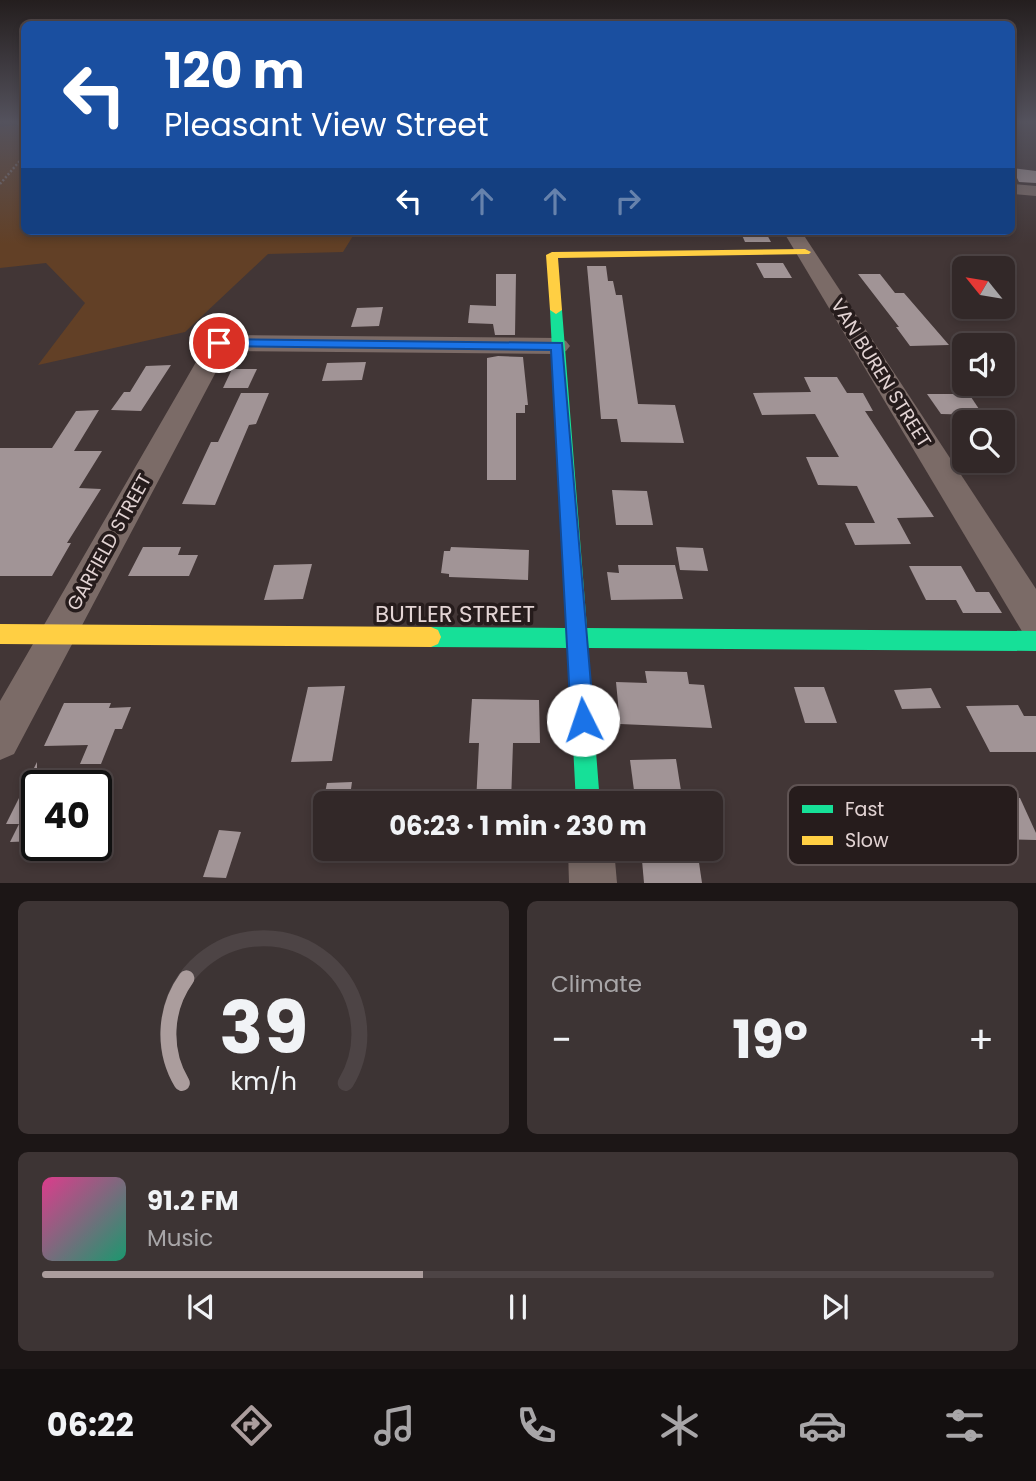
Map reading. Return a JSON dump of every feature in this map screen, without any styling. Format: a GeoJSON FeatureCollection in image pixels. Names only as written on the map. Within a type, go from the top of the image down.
{"type":"FeatureCollection","features":[{"type":"Feature","properties":{"kind":"street"},"geometry":{"type":"LineString","coordinates":[[1015,188],[1036,191]]}},
{"type":"Feature","properties":{"kind":"street"},"geometry":{"type":"LineString","coordinates":[[587,791],[552,255],[799,241]]}},
{"type":"Feature","properties":{"kind":"street","name":"VAN BUREN STREET"},"geometry":{"type":"LineString","coordinates":[[799,241],[1036,621]]}},
{"type":"Feature","properties":{"kind":"street","name":"GARFIELD STREET"},"geometry":{"type":"LineString","coordinates":[[0,740],[219,343],[558,346]]}},
{"type":"Feature","properties":{"kind":"street","name":"BUTLER STREET"},"geometry":{"type":"LineString","coordinates":[[0,634],[1036,641]]}},
{"type":"Feature","properties":{"kind":"street"},"geometry":{"type":"LineString","coordinates":[[592,861],[593,883]]}},
{"type":"Feature","properties":{"kind":"path"},"geometry":{"type":"LineString","coordinates":[[0,184],[19,162]]}},
{"type":"Feature","properties":{"kind":"shaded area"},"geometry":{"type":"Polygon","coordinates":[[[0,162],[21,162],[21,235],[354,235],[343,252],[268,254],[185,332],[38,365],[85,303],[46,263],[0,268],[0,162]]]}},
{"type":"Feature","properties":{"kind":"building"},"geometry":{"type":"Polygon","coordinates":[[[1015,168],[1036,171],[1036,183],[1019,182],[1015,168]]]}},
{"type":"Feature","properties":{"kind":"building"},"geometry":{"type":"Polygon","coordinates":[[[742,235],[767,235],[771,242],[745,242],[742,235]]]}},
{"type":"Feature","properties":{"kind":"building"},"geometry":{"type":"Polygon","coordinates":[[[756,263],[783,263],[792,278],[764,278],[756,263]]]}},
{"type":"Feature","properties":{"kind":"building"},"geometry":{"type":"Polygon","coordinates":[[[587,266],[606,266],[608,281],[613,281],[616,295],[622,295],[638,404],[675,405],[684,443],[621,442],[617,419],[601,419],[587,266]]]}},
{"type":"Feature","properties":{"kind":"building"},"geometry":{"type":"Polygon","coordinates":[[[496,274],[516,274],[515,335],[495,335],[493,324],[468,323],[470,305],[496,306],[496,274]]]}},
{"type":"Feature","properties":{"kind":"building"},"geometry":{"type":"Polygon","coordinates":[[[858,274],[880,274],[895,293],[904,293],[949,345],[910,346],[896,327],[899,327],[858,274]]]}},
{"type":"Feature","properties":{"kind":"building"},"geometry":{"type":"Polygon","coordinates":[[[383,307],[379,326],[351,327],[357,308],[383,307]]]}},
{"type":"Feature","properties":{"kind":"building"},"geometry":{"type":"Polygon","coordinates":[[[523,357],[528,405],[525,405],[525,413],[516,413],[516,480],[487,480],[487,358],[523,357]]]}},
{"type":"Feature","properties":{"kind":"building"},"geometry":{"type":"Polygon","coordinates":[[[366,362],[362,380],[322,381],[327,363],[366,362]]]}},
{"type":"Feature","properties":{"kind":"building"},"geometry":{"type":"Polygon","coordinates":[[[171,365],[141,411],[111,410],[124,392],[130,392],[146,366],[171,365]]]}},
{"type":"Feature","properties":{"kind":"building"},"geometry":{"type":"Polygon","coordinates":[[[232,369],[257,369],[248,388],[223,388],[232,369]]]}},
{"type":"Feature","properties":{"kind":"building"},"geometry":{"type":"Polygon","coordinates":[[[804,377],[837,377],[847,393],[863,393],[873,411],[865,411],[934,517],[897,518],[911,544],[855,545],[845,523],[875,523],[857,486],[818,485],[806,457],[839,457],[815,414],[762,415],[753,393],[811,392],[804,377]]]}},
{"type":"Feature","properties":{"kind":"building"},"geometry":{"type":"Polygon","coordinates":[[[241,393],[269,393],[256,424],[249,425],[215,505],[182,504],[211,442],[218,442],[241,393]]]}},
{"type":"Feature","properties":{"kind":"building"},"geometry":{"type":"Polygon","coordinates":[[[927,394],[970,396],[980,410],[952,410],[952,414],[941,414],[927,394]]]}},
{"type":"Feature","properties":{"kind":"building"},"geometry":{"type":"Polygon","coordinates":[[[99,410],[74,451],[102,451],[79,488],[101,489],[67,543],[71,543],[52,576],[0,576],[0,448],[52,448],[76,411],[99,410]]]}},
{"type":"Feature","properties":{"kind":"building"},"geometry":{"type":"Polygon","coordinates":[[[612,490],[647,491],[653,525],[616,525],[612,490]]]}},
{"type":"Feature","properties":{"kind":"building"},"geometry":{"type":"Polygon","coordinates":[[[143,547],[181,547],[178,555],[198,555],[189,576],[128,576],[143,547]]]}},
{"type":"Feature","properties":{"kind":"building"},"geometry":{"type":"Polygon","coordinates":[[[451,547],[529,550],[528,580],[449,577],[449,574],[441,573],[444,551],[450,551],[451,547]]]}},
{"type":"Feature","properties":{"kind":"building"},"geometry":{"type":"Polygon","coordinates":[[[676,547],[703,548],[708,571],[680,570],[676,547]]]}},
{"type":"Feature","properties":{"kind":"building"},"geometry":{"type":"Polygon","coordinates":[[[312,564],[303,599],[264,600],[274,565],[312,564]]]}},
{"type":"Feature","properties":{"kind":"building"},"geometry":{"type":"Polygon","coordinates":[[[618,565],[675,565],[683,599],[611,600],[607,572],[619,573],[618,565]]]}},
{"type":"Feature","properties":{"kind":"building"},"geometry":{"type":"Polygon","coordinates":[[[909,566],[961,566],[976,592],[989,592],[1002,613],[963,613],[956,600],[926,600],[909,566]]]}},
{"type":"Feature","properties":{"kind":"building"},"geometry":{"type":"Polygon","coordinates":[[[645,671],[687,672],[689,684],[704,685],[712,728],[620,724],[616,682],[647,683],[645,671]]]}},
{"type":"Feature","properties":{"kind":"building"},"geometry":{"type":"Polygon","coordinates":[[[345,686],[332,761],[291,762],[308,687],[345,686]]]}},
{"type":"Feature","properties":{"kind":"building"},"geometry":{"type":"Polygon","coordinates":[[[794,687],[824,687],[837,723],[805,723],[794,687]]]}},
{"type":"Feature","properties":{"kind":"building"},"geometry":{"type":"Polygon","coordinates":[[[931,688],[941,708],[902,709],[894,690],[931,688]]]}},
{"type":"Feature","properties":{"kind":"building"},"geometry":{"type":"Polygon","coordinates":[[[472,699],[539,700],[540,743],[513,743],[511,791],[477,791],[479,743],[469,743],[472,699]]]}},
{"type":"Feature","properties":{"kind":"building"},"geometry":{"type":"Polygon","coordinates":[[[64,703],[111,703],[109,708],[131,707],[122,729],[115,729],[101,764],[80,764],[88,745],[44,746],[64,703]]]}},
{"type":"Feature","properties":{"kind":"building"},"geometry":{"type":"Polygon","coordinates":[[[1018,705],[1024,716],[1036,716],[1036,752],[990,752],[966,706],[1018,705]]]}},
{"type":"Feature","properties":{"kind":"building"},"geometry":{"type":"Polygon","coordinates":[[[676,759],[681,791],[634,791],[630,760],[676,759]]]}},
{"type":"Feature","properties":{"kind":"building"},"geometry":{"type":"Polygon","coordinates":[[[352,782],[351,791],[325,791],[327,783],[352,782]]]}},
{"type":"Feature","properties":{"kind":"building"},"geometry":{"type":"Polygon","coordinates":[[[21,794],[21,842],[10,842],[19,824],[6,824],[21,794]]]}},
{"type":"Feature","properties":{"kind":"building"},"geometry":{"type":"Polygon","coordinates":[[[1018,798],[1036,833],[1036,840],[1018,840],[1018,798]]]}},
{"type":"Feature","properties":{"kind":"building"},"geometry":{"type":"Polygon","coordinates":[[[219,830],[241,832],[226,878],[203,877],[219,830]]]}},
{"type":"Feature","properties":{"kind":"building"},"geometry":{"type":"Polygon","coordinates":[[[642,861],[699,861],[702,883],[644,883],[642,861]]]}},
{"type":"Feature","properties":{"kind":"traffic: fast"},"geometry":{"type":"LineString","coordinates":[[556,310],[587,791]]}},
{"type":"Feature","properties":{"kind":"traffic: fast"},"geometry":{"type":"LineString","coordinates":[[431,637],[1036,641]]}},
{"type":"Feature","properties":{"kind":"traffic: slow"},"geometry":{"type":"LineString","coordinates":[[556,310],[552,255],[805,252]]}},
{"type":"Feature","properties":{"kind":"traffic: slow"},"geometry":{"type":"LineString","coordinates":[[0,634],[431,637]]}},
{"type":"Feature","properties":{"kind":"route"},"geometry":{"type":"LineString","coordinates":[[219,343],[558,346],[583,720]]}}]}
